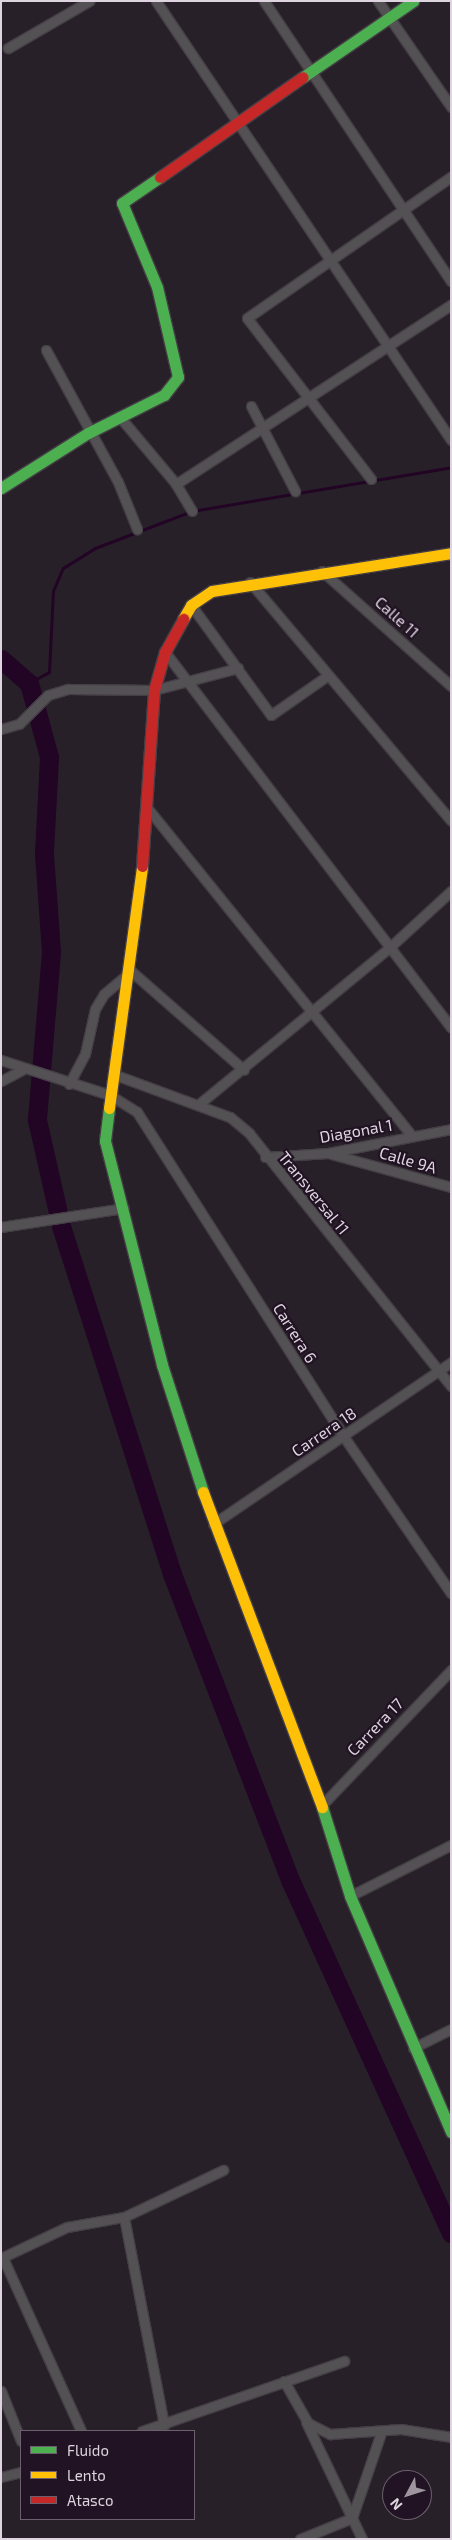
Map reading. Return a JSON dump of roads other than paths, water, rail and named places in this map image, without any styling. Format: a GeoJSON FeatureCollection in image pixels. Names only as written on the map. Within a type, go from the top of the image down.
{"type":"FeatureCollection","features":[{"type":"Feature","properties":{"kind":"street"},"geometry":{"type":"LineString","coordinates":[[8,48],[89,1]]}},
{"type":"Feature","properties":{"kind":"street"},"geometry":{"type":"LineString","coordinates":[[156,1],[236,124],[451,440]]}},
{"type":"Feature","properties":{"kind":"street"},"geometry":{"type":"LineString","coordinates":[[264,1],[313,70],[451,281]]}},
{"type":"Feature","properties":{"kind":"street"},"geometry":{"type":"LineString","coordinates":[[378,1],[451,108]]}},
{"type":"Feature","properties":{"kind":"street"},"geometry":{"type":"LineString","coordinates":[[1,488],[88,433],[119,416],[164,396],[178,377],[157,287],[121,204],[413,1]]}},
{"type":"Feature","properties":{"kind":"street"},"geometry":{"type":"LineString","coordinates":[[371,479],[310,397],[247,318],[451,177]]}},
{"type":"Feature","properties":{"kind":"street"},"geometry":{"type":"LineString","coordinates":[[176,484],[451,305]]}},
{"type":"Feature","properties":{"kind":"street"},"geometry":{"type":"LineString","coordinates":[[46,350],[88,433],[118,482],[137,529]]}},
{"type":"Feature","properties":{"kind":"street"},"geometry":{"type":"LineString","coordinates":[[251,406],[294,491]]}},
{"type":"Feature","properties":{"kind":"street"},"geometry":{"type":"LineString","coordinates":[[119,416],[176,484],[192,511]]}},
{"type":"Feature","properties":{"kind":"street"},"geometry":{"type":"LineString","coordinates":[[451,553],[322,570],[250,582],[212,591],[191,604],[165,652],[154,690],[149,810],[131,971],[110,1095],[105,1141],[124,1208],[162,1365],[213,1524],[322,1805],[350,1896],[413,2048],[451,2132]]}},
{"type":"Feature","properties":{"kind":"street","name":"Calle 11"},"geometry":{"type":"LineString","coordinates":[[322,570],[451,686]]}},
{"type":"Feature","properties":{"kind":"street"},"geometry":{"type":"LineString","coordinates":[[250,582],[327,676],[451,821]]}},
{"type":"Feature","properties":{"kind":"street"},"geometry":{"type":"LineString","coordinates":[[191,604],[271,716],[327,676]]}},
{"type":"Feature","properties":{"kind":"street"},"geometry":{"type":"LineString","coordinates":[[165,652],[388,948],[451,1028]]}},
{"type":"Feature","properties":{"kind":"street"},"geometry":{"type":"LineString","coordinates":[[1,729],[19,724],[48,695],[68,689],[154,690],[190,683],[238,668]]}},
{"type":"Feature","properties":{"kind":"street"},"geometry":{"type":"LineString","coordinates":[[149,810],[314,1011],[412,1136]]}},
{"type":"Feature","properties":{"kind":"street"},"geometry":{"type":"LineString","coordinates":[[199,1104],[244,1070],[314,1011],[451,891]]}},
{"type":"Feature","properties":{"kind":"street"},"geometry":{"type":"LineString","coordinates":[[131,971],[244,1070]]}},
{"type":"Feature","properties":{"kind":"street"},"geometry":{"type":"LineString","coordinates":[[69,1084],[85,1054],[95,1009],[104,994],[131,971]]}},
{"type":"Feature","properties":{"kind":"street","name":"Carrera 6"},"geometry":{"type":"LineString","coordinates":[[1,1060],[69,1084],[110,1095],[138,1112],[344,1438],[451,1594]]}},
{"type":"Feature","properties":{"kind":"street"},"geometry":{"type":"LineString","coordinates":[[1,1081],[24,1069]]}},
{"type":"Feature","properties":{"kind":"street","name":"Transversal 11"},"geometry":{"type":"LineString","coordinates":[[114,1074],[230,1117],[249,1133],[265,1157],[451,1386]]}},
{"type":"Feature","properties":{"kind":"street","name":"Diagonal 1"},"geometry":{"type":"LineString","coordinates":[[265,1157],[328,1153],[451,1129]]}},
{"type":"Feature","properties":{"kind":"street","name":"Calle 9A"},"geometry":{"type":"LineString","coordinates":[[328,1153],[451,1187]]}},
{"type":"Feature","properties":{"kind":"street"},"geometry":{"type":"LineString","coordinates":[[1,1227],[124,1208]]}},
{"type":"Feature","properties":{"kind":"street","name":"Carrera 18"},"geometry":{"type":"LineString","coordinates":[[213,1524],[344,1438],[451,1362]]}},
{"type":"Feature","properties":{"kind":"street","name":"Carrera 17"},"geometry":{"type":"LineString","coordinates":[[322,1805],[451,1670]]}},
{"type":"Feature","properties":{"kind":"street"},"geometry":{"type":"LineString","coordinates":[[350,1896],[451,1845]]}},
{"type":"Feature","properties":{"kind":"street"},"geometry":{"type":"LineString","coordinates":[[413,2048],[451,2030]]}},
{"type":"Feature","properties":{"kind":"street"},"geometry":{"type":"LineString","coordinates":[[81,2430],[2,2258],[67,2227],[124,2217],[222,2170]]}},
{"type":"Feature","properties":{"kind":"street"},"geometry":{"type":"LineString","coordinates":[[124,2217],[164,2425]]}},
{"type":"Feature","properties":{"kind":"street"},"geometry":{"type":"LineString","coordinates":[[146,2430],[344,2361]]}},
{"type":"Feature","properties":{"kind":"street"},"geometry":{"type":"LineString","coordinates":[[284,2381],[305,2420],[362,2539]]}},
{"type":"Feature","properties":{"kind":"street"},"geometry":{"type":"LineString","coordinates":[[1,2392],[20,2438]]}},
{"type":"Feature","properties":{"kind":"street"},"geometry":{"type":"LineString","coordinates":[[305,2420],[330,2434],[381,2432],[401,2429],[451,2437]]}},
{"type":"Feature","properties":{"kind":"street"},"geometry":{"type":"LineString","coordinates":[[300,2539],[352,2518],[381,2432]]}},
{"type":"Feature","properties":{"kind":"street"},"geometry":{"type":"LineString","coordinates":[[1,2477],[20,2472]]}},
{"type":"Feature","properties":{"kind":"waterway"},"geometry":{"type":"LineString","coordinates":[[29,683],[49,672],[53,591],[63,568],[95,548],[192,511],[451,467]]}},
{"type":"Feature","properties":{"kind":"waterway"},"geometry":{"type":"LineString","coordinates":[[1,659],[29,683],[49,757],[44,854],[51,952],[37,1120],[61,1226],[172,1574],[291,1882],[451,2233]]}}]}
